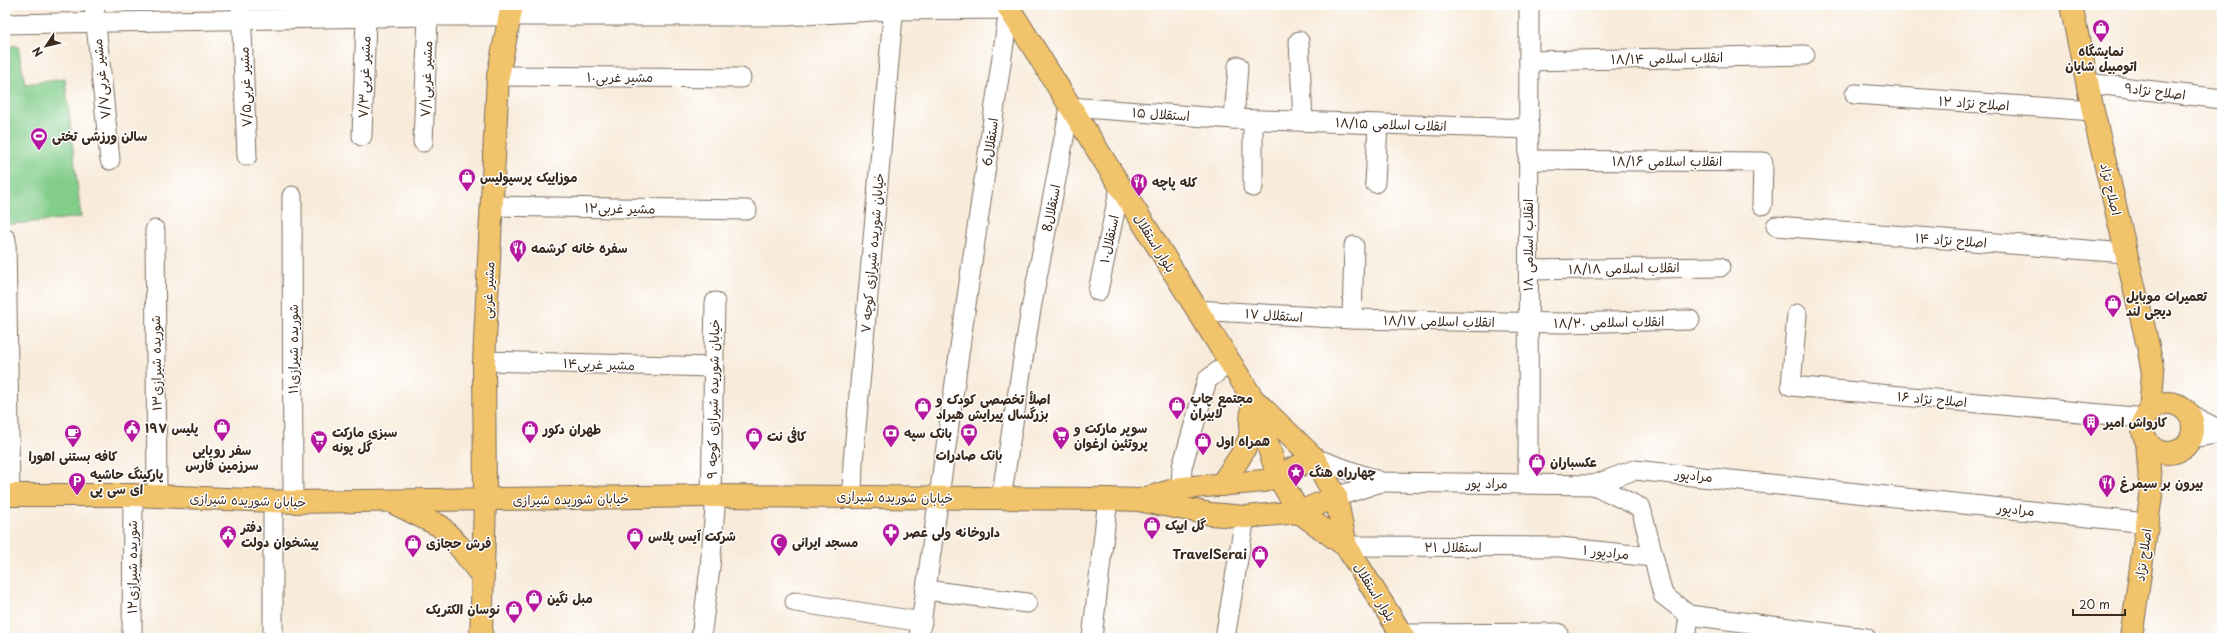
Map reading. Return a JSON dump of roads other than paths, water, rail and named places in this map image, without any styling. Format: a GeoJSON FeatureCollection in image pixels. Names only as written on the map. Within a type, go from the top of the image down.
{"type":"FeatureCollection","features":[{"type":"Feature","properties":{"kind":"main road","name":"اصلاح نژاد"},"geometry":{"type":"LineString","coordinates":[[2072,5],[2093,111],[2153,373]]}},
{"type":"Feature","properties":{"kind":"main road","name":"بلوار استقلال"},"geometry":{"type":"LineString","coordinates":[[1008,7],[1253,399],[1278,476],[1299,512],[1346,546]]}},
{"type":"Feature","properties":{"kind":"main road","name":"مشیر غربی"},"geometry":{"type":"LineString","coordinates":[[481,638],[485,500],[484,361],[498,76],[511,10]]}},
{"type":"Feature","properties":{"kind":"main road"},"geometry":{"type":"LineString","coordinates":[[2151,496],[2176,453],[2188,445],[2192,438],[2193,423],[2153,373]]}},
{"type":"Feature","properties":{"kind":"main road"},"geometry":{"type":"LineString","coordinates":[[2151,496],[2147,442],[2144,434],[2153,373]]}},
{"type":"Feature","properties":{"kind":"main road","name":"بلوار استقلال"},"geometry":{"type":"LineString","coordinates":[[1253,399],[1314,458],[1336,497],[1346,546],[1402,636]]}},
{"type":"Feature","properties":{"kind":"main road"},"geometry":{"type":"LineString","coordinates":[[1221,485],[1240,457],[1250,438],[1253,399]]}},
{"type":"Feature","properties":{"kind":"main road"},"geometry":{"type":"LineString","coordinates":[[2147,414],[2163,403],[2184,410]]}},
{"type":"Feature","properties":{"kind":"main road"},"geometry":{"type":"LineString","coordinates":[[2147,442],[2160,452],[2176,453]]}},
{"type":"Feature","properties":{"kind":"main road","name":"خیابان شوریده شیرازی"},"geometry":{"type":"LineString","coordinates":[[1138,500],[1180,488],[1264,481],[1278,476],[1314,458]]}},
{"type":"Feature","properties":{"kind":"main road","name":"خیابان شوریده شیرازی"},"geometry":{"type":"LineString","coordinates":[[7,495],[132,495],[283,502],[391,502],[713,496],[852,496],[1138,500],[1211,514],[1245,516],[1299,512],[1336,497]]}},
{"type":"Feature","properties":{"kind":"main road","name":"اصلاح نژاد"},"geometry":{"type":"LineString","coordinates":[[2131,638],[2151,496]]}},
{"type":"Feature","properties":{"kind":"main road"},"geometry":{"type":"LineString","coordinates":[[391,502],[440,526],[459,546],[482,576]]}},
{"type":"Feature","properties":{"kind":"street","name":"۱۸ انقلاب اسلامی"},"geometry":{"type":"LineString","coordinates":[[1528,484],[1527,323],[1529,5]]}},
{"type":"Feature","properties":{"kind":"street"},"geometry":{"type":"LineString","coordinates":[[5,24],[94,14],[242,11],[366,18],[428,16],[511,10],[785,11],[893,7],[1008,7]]}},
{"type":"Feature","properties":{"kind":"street","name":"خیابان شوریده شیرازی کوچه ۷"},"geometry":{"type":"LineString","coordinates":[[852,496],[853,462],[893,7]]}},
{"type":"Feature","properties":{"kind":"street","name":"استقلال6"},"geometry":{"type":"LineString","coordinates":[[921,630],[1008,7]]}},
{"type":"Feature","properties":{"kind":"street","name":"۷/۵مشیر غربی"},"geometry":{"type":"LineString","coordinates":[[242,11],[247,156]]}},
{"type":"Feature","properties":{"kind":"street","name":"۷/۷مشیر غربی"},"geometry":{"type":"LineString","coordinates":[[94,14],[110,160]]}},
{"type":"Feature","properties":{"kind":"street","name":"۷/۱مشیر غربی"},"geometry":{"type":"LineString","coordinates":[[423,142],[428,16]]}},
{"type":"Feature","properties":{"kind":"street","name":"۷/۳مشیر غربی"},"geometry":{"type":"LineString","coordinates":[[362,136],[366,18]]}},
{"type":"Feature","properties":{"kind":"street"},"geometry":{"type":"LineString","coordinates":[[1299,41],[1303,121]]}},
{"type":"Feature","properties":{"kind":"street","name":"۱۸/۱۴ انقلاب اسلامی"},"geometry":{"type":"LineString","coordinates":[[1529,61],[1806,55]]}},
{"type":"Feature","properties":{"kind":"street"},"geometry":{"type":"LineString","coordinates":[[1234,119],[1238,66]]}},
{"type":"Feature","properties":{"kind":"street","name":"۱۰مشیر غربی"},"geometry":{"type":"LineString","coordinates":[[498,76],[741,78]]}},
{"type":"Feature","properties":{"kind":"street","name":"اصلاح نژاد۹"},"geometry":{"type":"LineString","coordinates":[[2087,83],[2222,99]]}},
{"type":"Feature","properties":{"kind":"street","name":"۱۲ اصلاح نژاد"},"geometry":{"type":"LineString","coordinates":[[1855,94],[2093,111]]}},
{"type":"Feature","properties":{"kind":"street","name":"۱۵ استقلال"},"geometry":{"type":"LineString","coordinates":[[1070,107],[1253,120]]}},
{"type":"Feature","properties":{"kind":"street","name":"استقلال8"},"geometry":{"type":"LineString","coordinates":[[1001,499],[1031,308],[1070,107]]}},
{"type":"Feature","properties":{"kind":"street"},"geometry":{"type":"LineString","coordinates":[[1253,120],[1253,187]]}},
{"type":"Feature","properties":{"kind":"street","name":"۱۸/۱۵ انقلاب اسلامی"},"geometry":{"type":"LineString","coordinates":[[1253,120],[1528,129]]}},
{"type":"Feature","properties":{"kind":"street"},"geometry":{"type":"LineString","coordinates":[[1375,183],[1378,124]]}},
{"type":"Feature","properties":{"kind":"street","name":"۱۸/۱۶ انقلاب اسلامی"},"geometry":{"type":"LineString","coordinates":[[1528,160],[1763,162],[1762,206]]}},
{"type":"Feature","properties":{"kind":"street","name":"استقلال۱۰"},"geometry":{"type":"LineString","coordinates":[[1098,291],[1120,187]]}},
{"type":"Feature","properties":{"kind":"street","name":"شوریده شیرازی۱۱"},"geometry":{"type":"LineString","coordinates":[[273,638],[283,502],[292,196]]}},
{"type":"Feature","properties":{"kind":"street","name":"مشیر غربی۱۲"},"geometry":{"type":"LineString","coordinates":[[492,206],[747,210]]}},
{"type":"Feature","properties":{"kind":"street","name":"۱۴ اصلاح نژاد"},"geometry":{"type":"LineString","coordinates":[[1776,226],[2126,253]]}},
{"type":"Feature","properties":{"kind":"street","name":"شوریده شیرازی۱۳"},"geometry":{"type":"LineString","coordinates":[[155,230],[157,496]]}},
{"type":"Feature","properties":{"kind":"street"},"geometry":{"type":"LineString","coordinates":[[6,239],[7,495]]}},
{"type":"Feature","properties":{"kind":"street"},"geometry":{"type":"LineString","coordinates":[[1352,320],[1354,246]]}},
{"type":"Feature","properties":{"kind":"street","name":"۱۸/۱۸ انقلاب اسلامی"},"geometry":{"type":"LineString","coordinates":[[1528,270],[1720,267]]}},
{"type":"Feature","properties":{"kind":"street","name":"خیابان شوریده شیرازی کوچه ۹"},"geometry":{"type":"LineString","coordinates":[[701,638],[710,568],[713,496],[713,367],[716,302]]}},
{"type":"Feature","properties":{"kind":"street","name":"۱۷ استقلال"},"geometry":{"type":"LineString","coordinates":[[1196,310],[1352,320]]}},
{"type":"Feature","properties":{"kind":"street","name":"۱۶ اصلاح نژاد"},"geometry":{"type":"LineString","coordinates":[[1797,314],[1791,386],[2147,414]]}},
{"type":"Feature","properties":{"kind":"street","name":"۱۸/۱۷ انقلاب اسلامی"},"geometry":{"type":"LineString","coordinates":[[1352,320],[1527,323]]}},
{"type":"Feature","properties":{"kind":"street","name":"۱۸/۲۰ انقلاب اسلامی"},"geometry":{"type":"LineString","coordinates":[[1527,323],[1690,320]]}},
{"type":"Feature","properties":{"kind":"street","name":"مشیر غربی۱۴"},"geometry":{"type":"LineString","coordinates":[[484,361],[713,367]]}},
{"type":"Feature","properties":{"kind":"street"},"geometry":{"type":"LineString","coordinates":[[1180,488],[1182,467],[1207,380],[1230,362]]}},
{"type":"Feature","properties":{"kind":"street"},"geometry":{"type":"LineString","coordinates":[[2184,410],[2222,432]]}},
{"type":"Feature","properties":{"kind":"street"},"geometry":{"type":"LineString","coordinates":[[2192,438],[2222,432]]}},
{"type":"Feature","properties":{"kind":"street","name":"مراد پور"},"geometry":{"type":"LineString","coordinates":[[1314,458],[1381,482],[1594,485]]}},
{"type":"Feature","properties":{"kind":"street","name":"مرادپور"},"geometry":{"type":"LineString","coordinates":[[1594,485],[1634,470],[2147,523]]}},
{"type":"Feature","properties":{"kind":"street","name":"مراد پور"},"geometry":{"type":"LineString","coordinates":[[1336,497],[1381,482]]}},
{"type":"Feature","properties":{"kind":"street"},"geometry":{"type":"LineString","coordinates":[[1594,485],[1640,508],[1663,595],[1689,615],[1830,636],[1866,638]]}},
{"type":"Feature","properties":{"kind":"street","name":"شوریده شیرازی۱۲"},"geometry":{"type":"LineString","coordinates":[[132,495],[132,638]]}},
{"type":"Feature","properties":{"kind":"street"},"geometry":{"type":"LineString","coordinates":[[1092,638],[1108,500]]}},
{"type":"Feature","properties":{"kind":"street"},"geometry":{"type":"LineString","coordinates":[[1224,638],[1245,516]]}},
{"type":"Feature","properties":{"kind":"street","name":"۲۱ استقلال"},"geometry":{"type":"LineString","coordinates":[[1346,546],[1560,547]]}},
{"type":"Feature","properties":{"kind":"street","name":"۱ مرادپور"},"geometry":{"type":"LineString","coordinates":[[1560,547],[1652,557]]}},
{"type":"Feature","properties":{"kind":"street"},"geometry":{"type":"LineString","coordinates":[[926,590],[1027,603]]}},
{"type":"Feature","properties":{"kind":"street"},"geometry":{"type":"LineString","coordinates":[[795,602],[921,630]]}},
{"type":"Feature","properties":{"kind":"street"},"geometry":{"type":"LineString","coordinates":[[1686,638],[1689,615]]}},
{"type":"Feature","properties":{"kind":"street"},"geometry":{"type":"LineString","coordinates":[[1402,636],[1558,633]]}},
{"type":"Feature","properties":{"kind":"place","name":"نمايشگاه اتومبيل شايان"},"geometry":{"type":"Point","coordinates":[2101,43]}},
{"type":"Feature","properties":{"kind":"place","name":"سالن ورزشی تختی"},"geometry":{"type":"Point","coordinates":[39,151]}},
{"type":"Feature","properties":{"kind":"place","name":"موزاییک پرسپولیس"},"geometry":{"type":"Point","coordinates":[467,192]}},
{"type":"Feature","properties":{"kind":"place","name":"کله پاچه"},"geometry":{"type":"Point","coordinates":[1139,197]}},
{"type":"Feature","properties":{"kind":"place","name":"سفره خانه کرشمه"},"geometry":{"type":"Point","coordinates":[518,263]}},
{"type":"Feature","properties":{"kind":"place","name":"تعمیرات موبایل دیجی لند"},"geometry":{"type":"Point","coordinates":[2113,318]}},
{"type":"Feature","properties":{"kind":"place","name":"مجتمع چاپ لابيران"},"geometry":{"type":"Point","coordinates":[1177,420]}},
{"type":"Feature","properties":{"kind":"place","name":"اصلأ تخصصی کودک و بزرگسال پیرایش هیراد"},"geometry":{"type":"Point","coordinates":[923,421]}},
{"type":"Feature","properties":{"kind":"place","name":"کارواش امیر"},"geometry":{"type":"Point","coordinates":[2091,437]}},
{"type":"Feature","properties":{"kind":"place","name":"سفر رویایی سرزمین فارس"},"geometry":{"type":"Point","coordinates":[222,442]}},
{"type":"Feature","properties":{"kind":"place","name":"پلیس ۱۹۷"},"geometry":{"type":"Point","coordinates":[132,443]}},
{"type":"Feature","properties":{"kind":"place","name":"طهران دکور"},"geometry":{"type":"Point","coordinates":[530,444]}},
{"type":"Feature","properties":{"kind":"place","name":"بانک صادرات"},"geometry":{"type":"Point","coordinates":[969,447]}},
{"type":"Feature","properties":{"kind":"place","name":"کافه بستنی اهورا"},"geometry":{"type":"Point","coordinates":[73,448]}},
{"type":"Feature","properties":{"kind":"place","name":"بانک سپه"},"geometry":{"type":"Point","coordinates":[891,448]}},
{"type":"Feature","properties":{"kind":"place","name":"سوپر مارکت و پروتئین ارغوان"},"geometry":{"type":"Point","coordinates":[1061,450]}},
{"type":"Feature","properties":{"kind":"place","name":"کافی نت"},"geometry":{"type":"Point","coordinates":[754,451]}},
{"type":"Feature","properties":{"kind":"place","name":"سبزی مارکت گل پونه"},"geometry":{"type":"Point","coordinates":[319,454]}},
{"type":"Feature","properties":{"kind":"place","name":"همراه اول"},"geometry":{"type":"Point","coordinates":[1203,456]}},
{"type":"Feature","properties":{"kind":"place","name":"عکسباران"},"geometry":{"type":"Point","coordinates":[1537,477]}},
{"type":"Feature","properties":{"kind":"place","name":"چهارراه هنگ"},"geometry":{"type":"Point","coordinates":[1296,487]}},
{"type":"Feature","properties":{"kind":"place","name":"پارکینگ حاشیه ای سی پی"},"geometry":{"type":"Point","coordinates":[77,496]}},
{"type":"Feature","properties":{"kind":"place","name":"بیرون بر سیمرغ"},"geometry":{"type":"Point","coordinates":[2107,498]}},
{"type":"Feature","properties":{"kind":"place","name":"گل ایپک"},"geometry":{"type":"Point","coordinates":[1152,540]}},
{"type":"Feature","properties":{"kind":"place","name":"داروخانه ولی عصر"},"geometry":{"type":"Point","coordinates":[891,547]}},
{"type":"Feature","properties":{"kind":"place","name":"دفتر پیشخوان دولت"},"geometry":{"type":"Point","coordinates":[228,549]}},
{"type":"Feature","properties":{"kind":"place","name":"شرکت آیس پلاس"},"geometry":{"type":"Point","coordinates":[635,551]}},
{"type":"Feature","properties":{"kind":"place","name":"مسجد ایرانی"},"geometry":{"type":"Point","coordinates":[779,557]}},
{"type":"Feature","properties":{"kind":"place","name":"فرش حجازی"},"geometry":{"type":"Point","coordinates":[413,558]}},
{"type":"Feature","properties":{"kind":"place","name":"TravelSerai"},"geometry":{"type":"Point","coordinates":[1260,569]}},
{"type":"Feature","properties":{"kind":"place","name":"مبل نگین"},"geometry":{"type":"Point","coordinates":[534,613]}},
{"type":"Feature","properties":{"kind":"place","name":"نوسان الکتریک"},"geometry":{"type":"Point","coordinates":[514,624]}}]}
